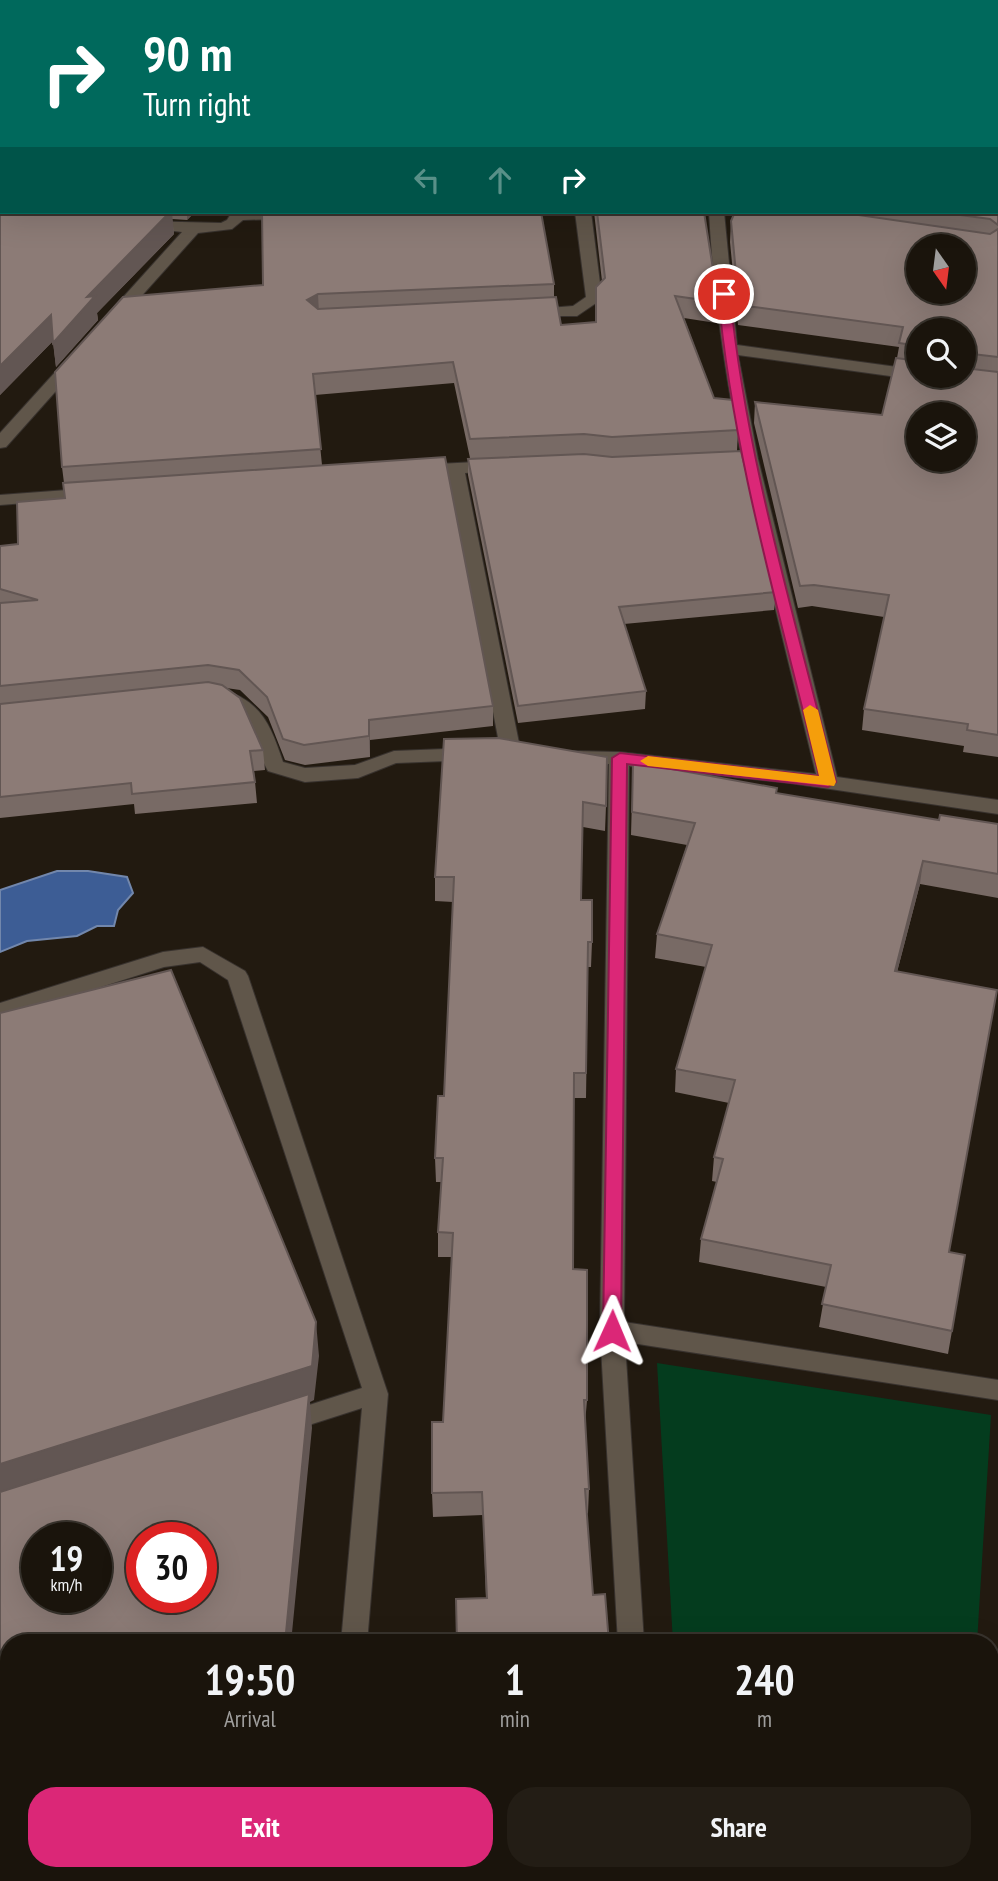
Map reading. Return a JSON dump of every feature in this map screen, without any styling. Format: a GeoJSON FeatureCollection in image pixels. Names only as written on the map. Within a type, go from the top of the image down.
{"type":"FeatureCollection","features":[{"type":"Feature","properties":{"kind":"street"},"geometry":{"type":"LineString","coordinates":[[125,223],[194,228],[227,227],[239,214]]}},
{"type":"Feature","properties":{"kind":"street"},"geometry":{"type":"LineString","coordinates":[[509,314],[577,311],[594,299],[583,214]]}},
{"type":"Feature","properties":{"kind":"street"},"geometry":{"type":"LineString","coordinates":[[716,214],[742,460],[828,782]]}},
{"type":"Feature","properties":{"kind":"street"},"geometry":{"type":"LineString","coordinates":[[102,330],[194,228]]}},
{"type":"Feature","properties":{"kind":"street"},"geometry":{"type":"LineString","coordinates":[[729,349],[906,373]]}},
{"type":"Feature","properties":{"kind":"street"},"geometry":{"type":"LineString","coordinates":[[0,443],[83,351]]}},
{"type":"Feature","properties":{"kind":"street"},"geometry":{"type":"LineString","coordinates":[[400,471],[506,466]]}},
{"type":"Feature","properties":{"kind":"street"},"geometry":{"type":"LineString","coordinates":[[197,696],[233,697],[259,722],[275,766],[305,775],[358,771],[394,757],[518,753],[454,468]]}},
{"type":"Feature","properties":{"kind":"street"},"geometry":{"type":"LineString","coordinates":[[0,500],[110,492]]}},
{"type":"Feature","properties":{"kind":"street"},"geometry":{"type":"LineString","coordinates":[[565,755],[620,758],[828,782],[998,807]]}},
{"type":"Feature","properties":{"kind":"street"},"geometry":{"type":"LineString","coordinates":[[620,758],[612,1331],[630,1634]]}},
{"type":"Feature","properties":{"kind":"street"},"geometry":{"type":"LineString","coordinates":[[0,1012],[163,960],[203,954],[237,976],[376,1394],[355,1634]]}},
{"type":"Feature","properties":{"kind":"street"},"geometry":{"type":"LineString","coordinates":[[612,1331],[998,1390]]}},
{"type":"Feature","properties":{"kind":"street"},"geometry":{"type":"LineString","coordinates":[[259,1431],[376,1394]]}},
{"type":"Feature","properties":{"kind":"green space"},"geometry":{"type":"Polygon","coordinates":[[[657,1363],[991,1415],[978,1634],[672,1634],[657,1363]]]}},
{"type":"Feature","properties":{"kind":"water"},"geometry":{"type":"Polygon","coordinates":[[[57,871],[88,871],[127,877],[133,893],[118,910],[114,926],[97,926],[77,936],[27,941],[0,952],[0,890],[57,871]]]}},
{"type":"Feature","properties":{"kind":"building"},"geometry":{"type":"Polygon","coordinates":[[[0,214],[168,214],[87,297],[95,296],[53,343],[51,315],[0,366],[0,214]]]}},
{"type":"Feature","properties":{"kind":"building"},"geometry":{"type":"Polygon","coordinates":[[[262,214],[541,214],[554,284],[318,294],[307,300],[318,309],[556,297],[561,325],[596,322],[596,287],[605,278],[597,214],[704,214],[713,269],[714,266],[717,302],[675,296],[714,398],[733,400],[738,430],[612,437],[584,434],[470,439],[453,362],[313,374],[321,449],[62,467],[55,372],[123,297],[263,285],[262,214]]]}},
{"type":"Feature","properties":{"kind":"building"},"geometry":{"type":"Polygon","coordinates":[[[734,214],[852,214],[990,234],[998,229],[998,357],[976,354],[976,318],[906,318],[906,344],[899,343],[903,327],[739,305],[731,221],[734,214]]]}},
{"type":"Feature","properties":{"kind":"building"},"geometry":{"type":"Polygon","coordinates":[[[953,214],[998,214],[998,225],[990,219],[953,214]]]}},
{"type":"Feature","properties":{"kind":"building"},"geometry":{"type":"Polygon","coordinates":[[[896,358],[906,359],[906,388],[976,388],[976,369],[998,372],[998,735],[967,730],[968,724],[864,709],[889,595],[814,585],[800,586],[755,402],[882,415],[896,358]]]}},
{"type":"Feature","properties":{"kind":"building"},"geometry":{"type":"Polygon","coordinates":[[[741,451],[776,592],[619,607],[646,691],[518,706],[468,459],[584,454],[612,457],[741,451]]]}},
{"type":"Feature","properties":{"kind":"building"},"geometry":{"type":"Polygon","coordinates":[[[445,457],[493,706],[369,720],[369,736],[304,745],[283,739],[267,697],[239,670],[208,665],[0,686],[0,603],[38,600],[0,589],[0,546],[18,544],[17,502],[65,498],[63,483],[445,457]]]}},
{"type":"Feature","properties":{"kind":"building"},"geometry":{"type":"Polygon","coordinates":[[[208,682],[222,685],[240,698],[263,750],[250,751],[255,782],[132,794],[131,783],[0,797],[0,704],[208,682]]]}},
{"type":"Feature","properties":{"kind":"building"},"geometry":{"type":"Polygon","coordinates":[[[498,738],[607,757],[606,806],[583,802],[581,900],[592,900],[592,942],[588,942],[586,1073],[574,1073],[573,1269],[587,1270],[587,1400],[584,1400],[589,1489],[585,1489],[593,1595],[605,1594],[608,1634],[457,1634],[456,1599],[487,1598],[482,1492],[432,1493],[432,1422],[443,1422],[453,1233],[438,1232],[443,1158],[435,1158],[438,1096],[444,1096],[454,877],[435,877],[444,739],[498,738]]]}},
{"type":"Feature","properties":{"kind":"building"},"geometry":{"type":"Polygon","coordinates":[[[633,762],[777,788],[776,793],[939,820],[940,815],[998,824],[998,874],[923,861],[895,971],[997,990],[949,1252],[965,1255],[952,1331],[822,1304],[831,1265],[701,1239],[723,1159],[714,1157],[735,1080],[676,1069],[712,945],[657,934],[695,823],[632,812],[633,762]]]}},
{"type":"Feature","properties":{"kind":"building"},"geometry":{"type":"Polygon","coordinates":[[[171,970],[316,1322],[312,1366],[0,1464],[0,1013],[171,970]]]}},
{"type":"Feature","properties":{"kind":"building"},"geometry":{"type":"Polygon","coordinates":[[[309,1394],[286,1634],[0,1634],[0,1492],[309,1394]]]}},
{"type":"Feature","properties":{"kind":"slow traffic"},"geometry":{"type":"LineString","coordinates":[[648,761],[828,782],[810,710]]}},
{"type":"Feature","properties":{"kind":"route"},"geometry":{"type":"LineString","coordinates":[[612,1331],[620,758],[828,782],[749,459],[729,349],[724,294]]}}]}
